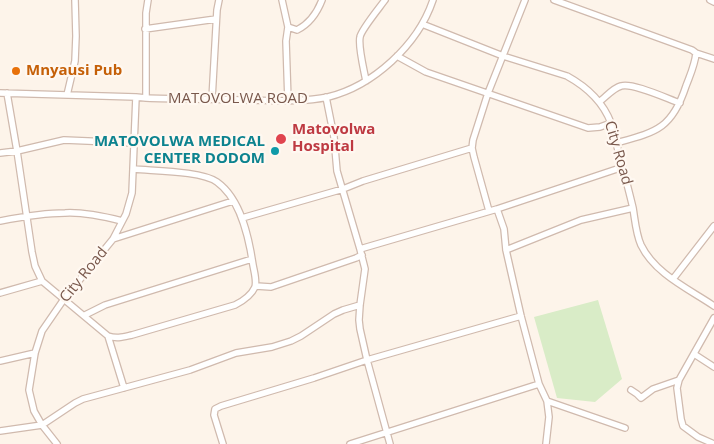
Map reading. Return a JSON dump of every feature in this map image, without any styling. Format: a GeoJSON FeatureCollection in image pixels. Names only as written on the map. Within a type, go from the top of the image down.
{"type":"FeatureCollection","features":[{"type":"Feature","properties":{"kind":"street"},"geometry":{"type":"LineString","coordinates":[[67,95],[75,61],[75,0]]}},
{"type":"Feature","properties":{"kind":"street"},"geometry":{"type":"LineString","coordinates":[[146,98],[146,12],[148,0]]}},
{"type":"Feature","properties":{"kind":"street"},"geometry":{"type":"LineString","coordinates":[[212,99],[216,19],[219,0]]}},
{"type":"Feature","properties":{"kind":"street"},"geometry":{"type":"LineString","coordinates":[[282,0],[288,27],[286,41],[288,101]]}},
{"type":"Feature","properties":{"kind":"street"},"geometry":{"type":"LineString","coordinates":[[288,27],[297,30],[303,27],[318,11],[322,0]]}},
{"type":"Feature","properties":{"kind":"street"},"geometry":{"type":"LineString","coordinates":[[366,81],[360,38],[362,30],[385,0]]}},
{"type":"Feature","properties":{"kind":"street","name":"MATOVOLWA ROAD"},"geometry":{"type":"LineString","coordinates":[[0,93],[288,101],[326,97],[366,81],[397,56],[413,38],[422,24],[433,0]]}},
{"type":"Feature","properties":{"kind":"street"},"geometry":{"type":"LineString","coordinates":[[490,211],[472,148],[475,132],[488,93],[525,0]]}},
{"type":"Feature","properties":{"kind":"street"},"geometry":{"type":"LineString","coordinates":[[554,0],[714,59]]}},
{"type":"Feature","properties":{"kind":"street"},"geometry":{"type":"LineString","coordinates":[[146,28],[216,19]]}},
{"type":"Feature","properties":{"kind":"street","name":"City Road"},"geometry":{"type":"LineString","coordinates":[[422,24],[503,56],[568,76],[589,90],[599,102],[610,123],[623,167],[641,246],[666,275],[714,306]]}},
{"type":"Feature","properties":{"kind":"street"},"geometry":{"type":"LineString","coordinates":[[616,143],[658,129],[671,117],[680,104],[696,61],[696,53]]}},
{"type":"Feature","properties":{"kind":"street"},"geometry":{"type":"LineString","coordinates":[[397,56],[426,72],[588,128],[600,128],[610,123]]}},
{"type":"Feature","properties":{"kind":"street"},"geometry":{"type":"LineString","coordinates":[[599,102],[620,86],[626,85],[680,104]]}},
{"type":"Feature","properties":{"kind":"street"},"geometry":{"type":"LineString","coordinates":[[7,93],[32,252],[35,266],[42,281],[108,336],[113,338],[121,338],[235,305],[246,299],[256,286],[252,253],[245,225],[230,196],[216,182],[194,174],[134,169]]}},
{"type":"Feature","properties":{"kind":"street","name":"City Road"},"geometry":{"type":"LineString","coordinates":[[57,444],[34,411],[29,390],[35,353],[42,331],[64,299],[112,239],[126,214],[132,193],[136,97]]}},
{"type":"Feature","properties":{"kind":"street"},"geometry":{"type":"LineString","coordinates":[[326,97],[334,137],[337,171],[365,269],[360,305],[360,328],[390,444]]}},
{"type":"Feature","properties":{"kind":"street"},"geometry":{"type":"LineString","coordinates":[[0,153],[64,140],[135,143]]}},
{"type":"Feature","properties":{"kind":"street"},"geometry":{"type":"LineString","coordinates":[[242,218],[343,189],[472,148]]}},
{"type":"Feature","properties":{"kind":"street"},"geometry":{"type":"LineString","coordinates":[[256,286],[271,287],[356,258],[361,252],[623,167]]}},
{"type":"Feature","properties":{"kind":"street"},"geometry":{"type":"LineString","coordinates":[[112,239],[233,201]]}},
{"type":"Feature","properties":{"kind":"street"},"geometry":{"type":"LineString","coordinates":[[506,250],[581,220],[633,208]]}},
{"type":"Feature","properties":{"kind":"street"},"geometry":{"type":"LineString","coordinates":[[497,209],[504,229],[506,250],[521,316],[539,384],[547,402],[549,417],[547,444]]}},
{"type":"Feature","properties":{"kind":"street"},"geometry":{"type":"LineString","coordinates":[[0,221],[66,212],[122,221]]}},
{"type":"Feature","properties":{"kind":"street"},"geometry":{"type":"LineString","coordinates":[[673,279],[714,226]]}},
{"type":"Feature","properties":{"kind":"street"},"geometry":{"type":"LineString","coordinates":[[85,316],[106,305],[252,259]]}},
{"type":"Feature","properties":{"kind":"street"},"geometry":{"type":"LineString","coordinates":[[0,293],[42,281]]}},
{"type":"Feature","properties":{"kind":"street"},"geometry":{"type":"LineString","coordinates":[[0,431],[42,425],[78,402],[190,370],[236,353],[272,347],[291,341],[334,314],[360,305]]}},
{"type":"Feature","properties":{"kind":"street"},"geometry":{"type":"LineString","coordinates":[[223,444],[214,415],[215,409],[221,406],[367,360],[521,316]]}},
{"type":"Feature","properties":{"kind":"street"},"geometry":{"type":"LineString","coordinates":[[714,318],[679,380],[677,388],[680,420],[683,426],[698,437],[714,444]]}},
{"type":"Feature","properties":{"kind":"street"},"geometry":{"type":"LineString","coordinates":[[108,336],[124,388]]}},
{"type":"Feature","properties":{"kind":"street"},"geometry":{"type":"LineString","coordinates":[[0,361],[35,353]]}},
{"type":"Feature","properties":{"kind":"street"},"geometry":{"type":"LineString","coordinates":[[694,354],[714,367]]}},
{"type":"Feature","properties":{"kind":"street"},"geometry":{"type":"LineString","coordinates":[[630,390],[641,398],[652,389],[679,380]]}},
{"type":"Feature","properties":{"kind":"street"},"geometry":{"type":"LineString","coordinates":[[350,444],[539,384]]}},
{"type":"Feature","properties":{"kind":"street"},"geometry":{"type":"LineString","coordinates":[[547,402],[625,428]]}},
{"type":"Feature","properties":{"kind":"green space"},"geometry":{"type":"Polygon","coordinates":[[[598,300],[622,379],[595,402],[557,398],[534,317],[598,300]]]}},
{"type":"Feature","properties":{"kind":"place","name":"Mnyausi Pub"},"geometry":{"type":"Point","coordinates":[16,71]}},
{"type":"Feature","properties":{"kind":"place","name":"Matovolwa Hospital"},"geometry":{"type":"Point","coordinates":[281,139]}},
{"type":"Feature","properties":{"kind":"place","name":"MATOVOLWA MEDICAL CENTER DODOM"},"geometry":{"type":"Point","coordinates":[275,151]}}]}
